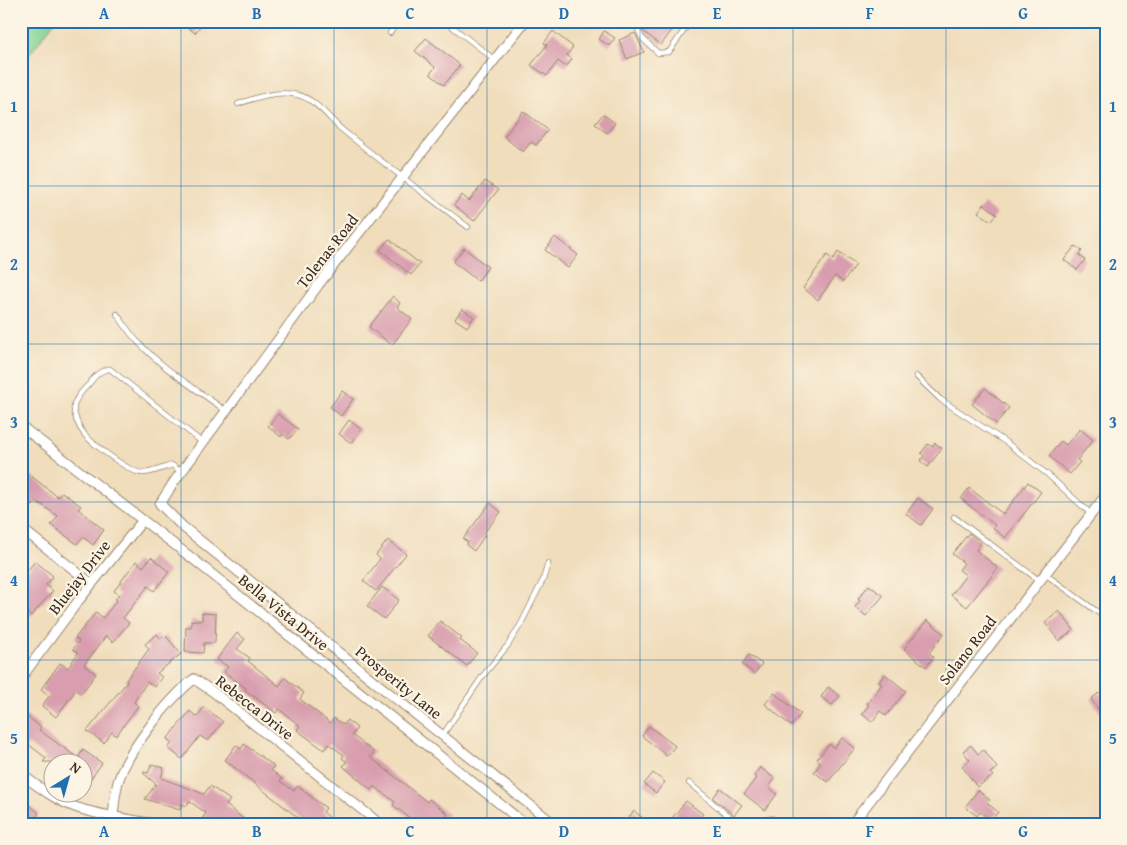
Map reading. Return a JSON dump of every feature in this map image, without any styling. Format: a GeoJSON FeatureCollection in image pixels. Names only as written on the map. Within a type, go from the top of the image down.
{"type":"FeatureCollection","features":[{"type":"Feature","properties":{"kind":"street","name":"Tolenas Road"},"geometry":{"type":"LineString","coordinates":[[160,504],[181,472],[319,284],[525,21]]}},
{"type":"Feature","properties":{"kind":"street","name":"Bella Vista Drive"},"geometry":{"type":"LineString","coordinates":[[21,426],[143,520],[526,824]]}},
{"type":"Feature","properties":{"kind":"street","name":"Solano Road"},"geometry":{"type":"LineString","coordinates":[[852,824],[1105,497]]}},
{"type":"Feature","properties":{"kind":"street","name":"Prosperity Lane"},"geometry":{"type":"LineString","coordinates":[[160,504],[182,526],[554,824]]}},
{"type":"Feature","properties":{"kind":"street","name":"Bluejay Drive"},"geometry":{"type":"LineString","coordinates":[[21,678],[143,520]]}},
{"type":"Feature","properties":{"kind":"street"},"geometry":{"type":"LineString","coordinates":[[21,528],[92,584]]}},
{"type":"Feature","properties":{"kind":"street","name":"Rebecca Drive"},"geometry":{"type":"LineString","coordinates":[[113,817],[118,782],[132,751],[179,691],[194,679],[212,691],[380,824]]}},
{"type":"Feature","properties":{"kind":"street"},"geometry":{"type":"LineString","coordinates":[[21,774],[40,788],[74,807],[113,817],[155,824]]}},
{"type":"Feature","properties":{"kind":"lane"},"geometry":{"type":"LineString","coordinates":[[390,33],[398,21]]}},
{"type":"Feature","properties":{"kind":"lane"},"geometry":{"type":"LineString","coordinates":[[445,21],[495,60]]}},
{"type":"Feature","properties":{"kind":"lane"},"geometry":{"type":"LineString","coordinates":[[634,21],[642,38],[658,54],[670,52],[687,26],[686,21]]}},
{"type":"Feature","properties":{"kind":"lane"},"geometry":{"type":"LineString","coordinates":[[238,104],[262,96],[283,93],[299,95],[312,102],[403,178],[468,227]]}},
{"type":"Feature","properties":{"kind":"lane"},"geometry":{"type":"LineString","coordinates":[[117,314],[144,349],[178,377],[226,411]]}},
{"type":"Feature","properties":{"kind":"lane"},"geometry":{"type":"LineString","coordinates":[[181,472],[172,465],[143,473],[126,467],[86,436],[75,416],[74,408],[79,396],[97,374],[110,369],[203,443]]}},
{"type":"Feature","properties":{"kind":"lane"},"geometry":{"type":"LineString","coordinates":[[916,376],[940,399],[1007,443],[1047,474],[1091,514]]}},
{"type":"Feature","properties":{"kind":"lane"},"geometry":{"type":"LineString","coordinates":[[954,517],[1106,618]]}},
{"type":"Feature","properties":{"kind":"lane"},"geometry":{"type":"LineString","coordinates":[[442,736],[482,677],[522,624],[543,580],[548,563]]}},
{"type":"Feature","properties":{"kind":"lane"},"geometry":{"type":"LineString","coordinates":[[688,784],[738,824]]}},
{"type":"Feature","properties":{"kind":"lane"},"geometry":{"type":"LineString","coordinates":[[759,824],[761,821],[770,818],[784,824]]}},
{"type":"Feature","properties":{"kind":"green space"},"geometry":{"type":"Polygon","coordinates":[[[21,21],[55,21],[21,65],[21,21]]]}},
{"type":"Feature","properties":{"kind":"building"},"geometry":{"type":"Polygon","coordinates":[[[180,21],[204,21],[195,33],[180,21]]]}},
{"type":"Feature","properties":{"kind":"building"},"geometry":{"type":"Polygon","coordinates":[[[646,21],[679,21],[661,45],[644,32],[641,27],[646,21]]]}},
{"type":"Feature","properties":{"kind":"building"},"geometry":{"type":"Polygon","coordinates":[[[553,31],[573,47],[567,55],[572,59],[566,67],[558,61],[547,76],[531,65],[547,45],[544,43],[553,31]]]}},
{"type":"Feature","properties":{"kind":"building"},"geometry":{"type":"Polygon","coordinates":[[[604,31],[615,38],[609,46],[599,39],[604,31]]]}},
{"type":"Feature","properties":{"kind":"building"},"geometry":{"type":"Polygon","coordinates":[[[635,33],[644,52],[627,59],[619,40],[635,33]]]}},
{"type":"Feature","properties":{"kind":"building"},"geometry":{"type":"Polygon","coordinates":[[[426,38],[460,65],[444,85],[430,74],[435,67],[415,51],[426,38]]]}},
{"type":"Feature","properties":{"kind":"building"},"geometry":{"type":"Polygon","coordinates":[[[523,111],[548,130],[536,145],[531,142],[523,152],[504,137],[523,111]]]}},
{"type":"Feature","properties":{"kind":"building"},"geometry":{"type":"Polygon","coordinates":[[[603,114],[615,123],[607,133],[595,124],[603,114]]]}},
{"type":"Feature","properties":{"kind":"building"},"geometry":{"type":"Polygon","coordinates":[[[485,181],[498,190],[474,221],[454,205],[462,195],[469,201],[485,181]]]}},
{"type":"Feature","properties":{"kind":"building"},"geometry":{"type":"Polygon","coordinates":[[[984,204],[997,214],[991,221],[978,212],[984,204]]]}},
{"type":"Feature","properties":{"kind":"building"},"geometry":{"type":"Polygon","coordinates":[[[555,237],[578,255],[568,268],[545,250],[555,237]]]}},
{"type":"Feature","properties":{"kind":"building"},"geometry":{"type":"Polygon","coordinates":[[[389,239],[420,264],[411,275],[380,250],[389,239]]]}},
{"type":"Feature","properties":{"kind":"building"},"geometry":{"type":"Polygon","coordinates":[[[1075,246],[1082,251],[1079,255],[1085,260],[1077,270],[1064,260],[1075,246]]]}},
{"type":"Feature","properties":{"kind":"building"},"geometry":{"type":"Polygon","coordinates":[[[464,248],[488,267],[478,281],[453,262],[464,248]]]}},
{"type":"Feature","properties":{"kind":"building"},"geometry":{"type":"Polygon","coordinates":[[[838,252],[856,265],[843,282],[835,276],[818,300],[803,288],[827,255],[833,260],[838,252]]]}},
{"type":"Feature","properties":{"kind":"building"},"geometry":{"type":"Polygon","coordinates":[[[393,296],[400,303],[397,307],[412,319],[392,345],[369,327],[393,296]]]}},
{"type":"Feature","properties":{"kind":"building"},"geometry":{"type":"Polygon","coordinates":[[[462,309],[474,317],[467,327],[455,319],[462,309]]]}},
{"type":"Feature","properties":{"kind":"building"},"geometry":{"type":"Polygon","coordinates":[[[985,388],[1009,408],[996,424],[972,404],[985,388]]]}},
{"type":"Feature","properties":{"kind":"building"},"geometry":{"type":"Polygon","coordinates":[[[342,391],[353,399],[341,416],[330,407],[342,391]]]}},
{"type":"Feature","properties":{"kind":"building"},"geometry":{"type":"Polygon","coordinates":[[[278,414],[298,429],[289,439],[283,434],[281,437],[268,426],[278,414]]]}},
{"type":"Feature","properties":{"kind":"building"},"geometry":{"type":"Polygon","coordinates":[[[349,420],[361,429],[351,443],[339,434],[349,420]]]}},
{"type":"Feature","properties":{"kind":"building"},"geometry":{"type":"Polygon","coordinates":[[[1080,429],[1093,440],[1077,460],[1080,462],[1070,474],[1049,456],[1061,441],[1066,445],[1080,429]]]}},
{"type":"Feature","properties":{"kind":"building"},"geometry":{"type":"Polygon","coordinates":[[[935,443],[942,448],[928,467],[920,461],[924,456],[921,453],[928,444],[932,447],[935,443]]]}},
{"type":"Feature","properties":{"kind":"building"},"geometry":{"type":"Polygon","coordinates":[[[21,468],[58,497],[62,492],[81,506],[78,509],[104,530],[93,545],[83,537],[77,544],[51,525],[58,516],[36,501],[32,506],[21,497],[21,468]]]}},
{"type":"Feature","properties":{"kind":"building"},"geometry":{"type":"Polygon","coordinates":[[[1028,482],[1041,492],[1005,538],[993,528],[995,525],[961,499],[969,488],[1003,514],[1028,482]]]}},
{"type":"Feature","properties":{"kind":"building"},"geometry":{"type":"Polygon","coordinates":[[[918,498],[933,509],[921,525],[906,514],[918,498]]]}},
{"type":"Feature","properties":{"kind":"building"},"geometry":{"type":"Polygon","coordinates":[[[490,503],[501,512],[483,534],[485,535],[474,551],[466,545],[468,542],[463,539],[490,503]]]}},
{"type":"Feature","properties":{"kind":"building"},"geometry":{"type":"Polygon","coordinates":[[[969,533],[981,543],[976,550],[998,568],[967,607],[951,595],[966,575],[959,570],[964,563],[952,554],[969,533]]]}},
{"type":"Feature","properties":{"kind":"building"},"geometry":{"type":"Polygon","coordinates":[[[388,540],[406,554],[376,591],[363,581],[380,559],[376,555],[388,540]]]}},
{"type":"Feature","properties":{"kind":"building"},"geometry":{"type":"Polygon","coordinates":[[[151,557],[169,572],[154,591],[148,586],[123,618],[129,623],[113,642],[106,636],[84,665],[96,674],[81,694],[76,690],[56,717],[42,706],[49,696],[41,689],[60,663],[68,668],[78,653],[73,649],[79,641],[75,638],[96,612],[103,618],[117,600],[115,599],[119,595],[114,591],[136,561],[143,567],[151,557]]]}},
{"type":"Feature","properties":{"kind":"building"},"geometry":{"type":"Polygon","coordinates":[[[35,561],[53,576],[46,585],[53,591],[31,616],[21,608],[21,579],[35,561]]]}},
{"type":"Feature","properties":{"kind":"building"},"geometry":{"type":"Polygon","coordinates":[[[869,585],[883,596],[866,616],[855,607],[860,601],[858,599],[869,585]]]}},
{"type":"Feature","properties":{"kind":"building"},"geometry":{"type":"Polygon","coordinates":[[[382,587],[399,600],[384,619],[367,606],[382,587]]]}},
{"type":"Feature","properties":{"kind":"building"},"geometry":{"type":"Polygon","coordinates":[[[1059,611],[1074,630],[1059,641],[1045,623],[1059,611]]]}},
{"type":"Feature","properties":{"kind":"building"},"geometry":{"type":"Polygon","coordinates":[[[202,613],[216,614],[215,643],[204,643],[203,653],[185,652],[186,627],[191,627],[191,620],[202,621],[202,613]]]}},
{"type":"Feature","properties":{"kind":"building"},"geometry":{"type":"Polygon","coordinates":[[[927,620],[944,634],[929,653],[934,657],[926,667],[904,649],[927,620]]]}},
{"type":"Feature","properties":{"kind":"building"},"geometry":{"type":"Polygon","coordinates":[[[440,621],[462,638],[460,640],[477,653],[467,666],[428,636],[440,621]]]}},
{"type":"Feature","properties":{"kind":"building"},"geometry":{"type":"Polygon","coordinates":[[[237,633],[245,639],[237,649],[250,658],[248,661],[279,686],[285,678],[304,693],[300,699],[330,723],[334,718],[344,725],[347,720],[357,728],[352,735],[374,752],[370,757],[427,802],[429,799],[448,814],[445,818],[453,824],[417,824],[393,805],[395,802],[374,786],[371,790],[343,766],[347,762],[342,758],[344,755],[329,744],[324,750],[297,730],[300,726],[279,709],[276,713],[224,672],[228,667],[217,659],[237,633]]]}},
{"type":"Feature","properties":{"kind":"building"},"geometry":{"type":"Polygon","coordinates":[[[157,634],[161,639],[165,635],[181,654],[157,673],[162,677],[155,687],[147,682],[134,702],[138,706],[116,736],[112,732],[104,743],[87,731],[127,682],[126,680],[149,649],[145,644],[157,634]]]}},
{"type":"Feature","properties":{"kind":"building"},"geometry":{"type":"Polygon","coordinates":[[[749,655],[762,664],[754,674],[742,664],[749,655]]]}},
{"type":"Feature","properties":{"kind":"building"},"geometry":{"type":"Polygon","coordinates":[[[885,674],[906,691],[886,716],[880,711],[872,722],[862,714],[882,684],[879,682],[885,674]]]}},
{"type":"Feature","properties":{"kind":"building"},"geometry":{"type":"Polygon","coordinates":[[[828,687],[840,696],[832,705],[821,697],[828,687]]]}},
{"type":"Feature","properties":{"kind":"building"},"geometry":{"type":"Polygon","coordinates":[[[774,693],[801,714],[791,726],[765,704],[774,693]]]}},
{"type":"Feature","properties":{"kind":"building"},"geometry":{"type":"Polygon","coordinates":[[[1099,693],[1106,702],[1106,708],[1100,712],[1091,699],[1099,693]]]}},
{"type":"Feature","properties":{"kind":"building"},"geometry":{"type":"Polygon","coordinates":[[[204,707],[223,722],[208,741],[200,736],[182,759],[168,748],[172,743],[167,739],[190,711],[197,717],[204,707]]]}},
{"type":"Feature","properties":{"kind":"building"},"geometry":{"type":"Polygon","coordinates":[[[21,712],[41,727],[39,730],[70,752],[42,752],[42,755],[28,744],[21,754],[21,712]]]}},
{"type":"Feature","properties":{"kind":"building"},"geometry":{"type":"Polygon","coordinates":[[[649,726],[675,746],[667,756],[642,736],[649,726]]]}},
{"type":"Feature","properties":{"kind":"building"},"geometry":{"type":"Polygon","coordinates":[[[842,738],[855,748],[828,782],[814,772],[821,763],[817,759],[829,744],[834,748],[842,738]]]}},
{"type":"Feature","properties":{"kind":"building"},"geometry":{"type":"Polygon","coordinates":[[[244,744],[274,766],[271,770],[282,779],[280,781],[294,791],[297,786],[326,808],[323,812],[337,824],[298,824],[301,820],[225,760],[236,745],[241,749],[244,744]]]}},
{"type":"Feature","properties":{"kind":"building"},"geometry":{"type":"Polygon","coordinates":[[[971,745],[978,754],[984,750],[997,768],[990,773],[993,776],[977,787],[962,766],[970,760],[963,751],[971,745]]]}},
{"type":"Feature","properties":{"kind":"building"},"geometry":{"type":"Polygon","coordinates":[[[92,756],[102,763],[92,777],[92,756]]]}},
{"type":"Feature","properties":{"kind":"building"},"geometry":{"type":"Polygon","coordinates":[[[152,764],[164,768],[161,778],[204,794],[210,786],[230,800],[226,805],[250,824],[207,824],[201,820],[206,813],[189,801],[187,806],[182,804],[180,810],[145,799],[156,784],[143,773],[148,773],[152,764]]]}},
{"type":"Feature","properties":{"kind":"building"},"geometry":{"type":"Polygon","coordinates":[[[760,767],[775,779],[769,787],[777,794],[765,810],[744,794],[756,778],[754,776],[760,767]]]}},
{"type":"Feature","properties":{"kind":"building"},"geometry":{"type":"Polygon","coordinates":[[[653,773],[665,782],[656,793],[644,784],[653,773]]]}},
{"type":"Feature","properties":{"kind":"building"},"geometry":{"type":"Polygon","coordinates":[[[720,788],[742,805],[734,815],[713,798],[720,788]]]}},
{"type":"Feature","properties":{"kind":"building"},"geometry":{"type":"Polygon","coordinates":[[[978,790],[990,800],[987,803],[998,812],[991,820],[980,812],[977,816],[965,807],[978,790]]]}},
{"type":"Feature","properties":{"kind":"building"},"geometry":{"type":"Polygon","coordinates":[[[686,801],[703,814],[695,824],[682,824],[673,817],[686,801]]]}},
{"type":"Feature","properties":{"kind":"building"},"geometry":{"type":"Polygon","coordinates":[[[29,805],[39,813],[36,817],[45,824],[21,824],[21,816],[29,805]]]}},
{"type":"Feature","properties":{"kind":"building"},"geometry":{"type":"Polygon","coordinates":[[[634,811],[650,824],[624,824],[634,811]]]}},
{"type":"Feature","properties":{"kind":"waterway"},"geometry":{"type":"LineString","coordinates":[[21,31],[28,21]]}}]}
